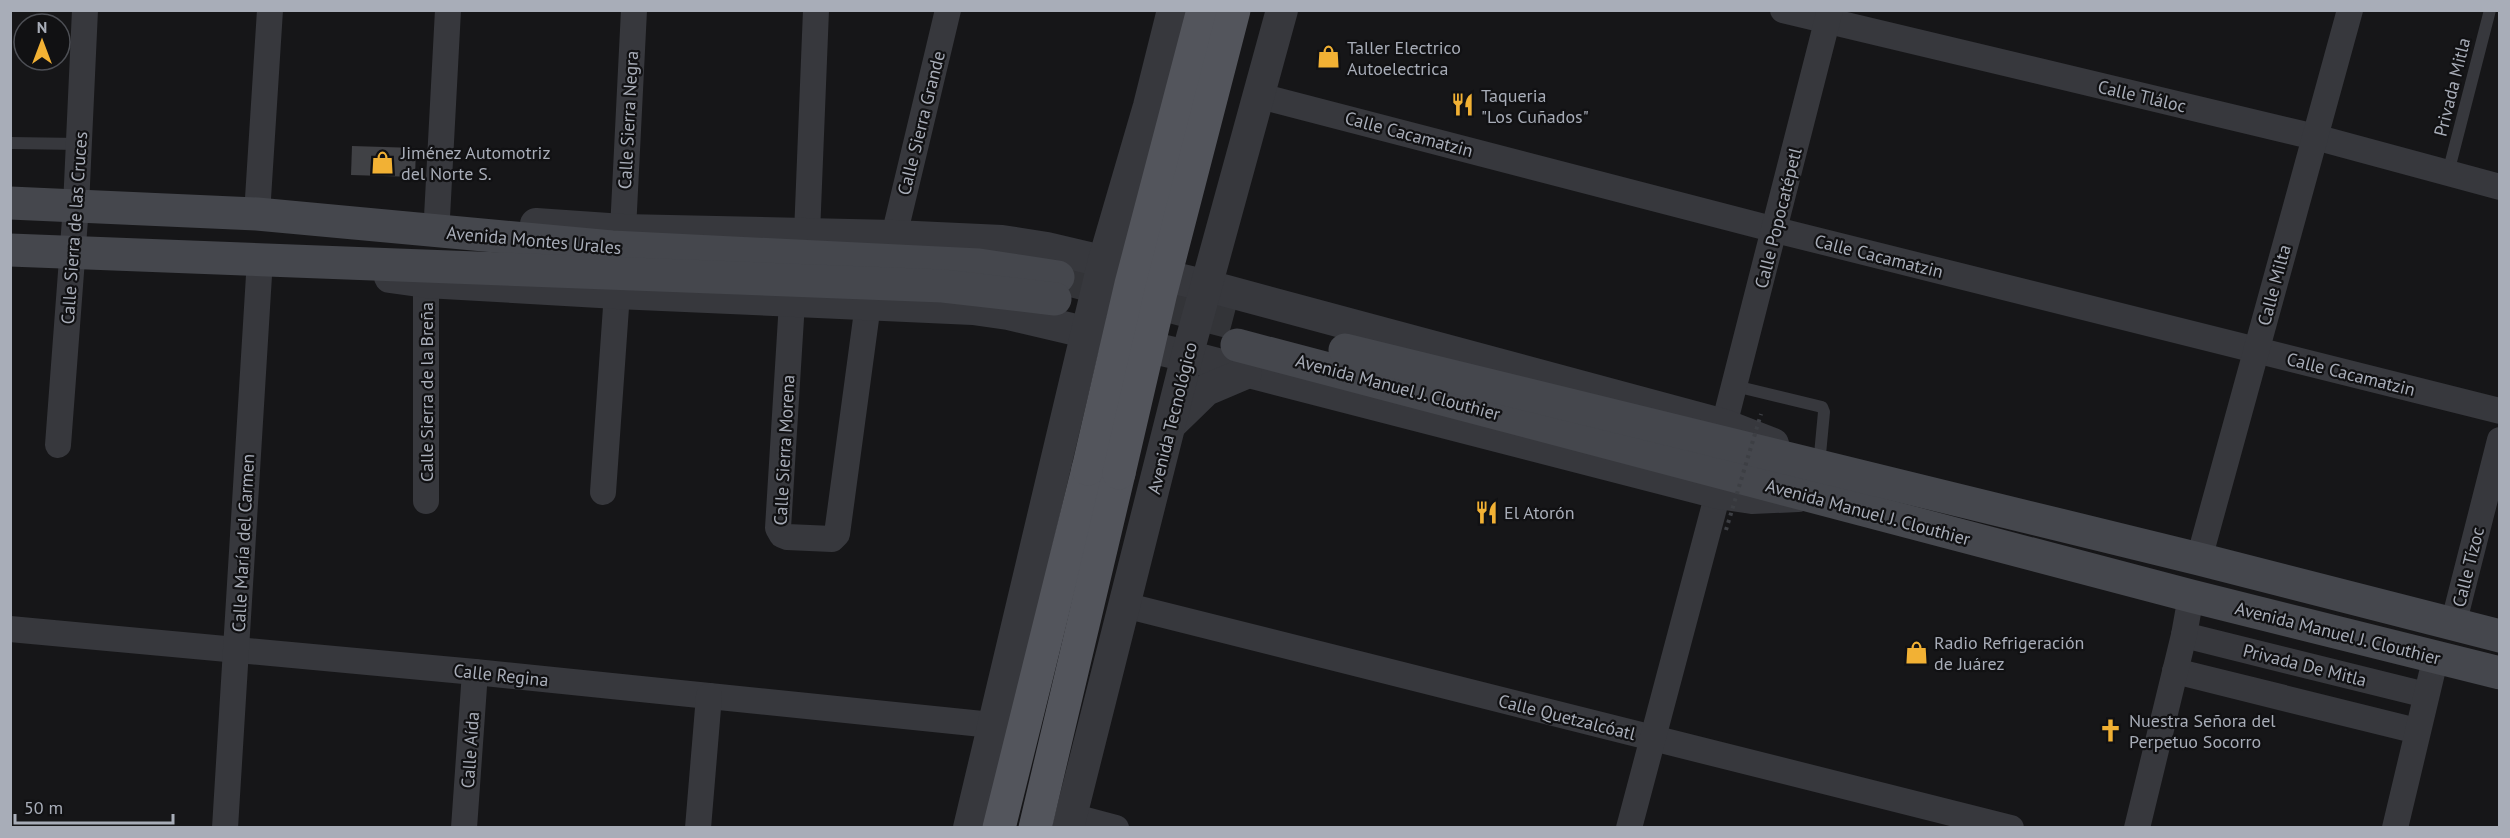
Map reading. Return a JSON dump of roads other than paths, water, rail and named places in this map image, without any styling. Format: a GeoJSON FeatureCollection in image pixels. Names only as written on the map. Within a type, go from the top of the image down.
{"type":"FeatureCollection","features":[{"type":"Feature","properties":{"kind":"main road"},"geometry":{"type":"LineString","coordinates":[[999,828],[1131,284],[1203,10]]}},
{"type":"Feature","properties":{"kind":"main road"},"geometry":{"type":"LineString","coordinates":[[1037,815],[1161,292],[1234,10]]}},
{"type":"Feature","properties":{"kind":"main road","name":"Avenida Montes Urales"},"geometry":{"type":"LineString","coordinates":[[10,203],[257,214],[612,247],[980,265],[1056,288],[943,286],[10,250]]}},
{"type":"Feature","properties":{"kind":"main road","name":"Avenida Manuel J. Clouthier"},"geometry":{"type":"LineString","coordinates":[[1243,348],[1814,464],[2499,636]]}},
{"type":"Feature","properties":{"kind":"main road","name":"Avenida Manuel J. Clouthier"},"geometry":{"type":"LineString","coordinates":[[1243,348],[2191,596],[2499,673]]}},
{"type":"Feature","properties":{"kind":"street","name":"Calle Sierra de las Cruces"},"geometry":{"type":"LineString","coordinates":[[58,445],[73,253],[86,10]]}},
{"type":"Feature","properties":{"kind":"street"},"geometry":{"type":"LineString","coordinates":[[257,214],[270,10]]}},
{"type":"Feature","properties":{"kind":"street"},"geometry":{"type":"LineString","coordinates":[[437,217],[448,10]]}},
{"type":"Feature","properties":{"kind":"street","name":"Calle Sierra Negra"},"geometry":{"type":"LineString","coordinates":[[623,230],[634,10]]}},
{"type":"Feature","properties":{"kind":"street"},"geometry":{"type":"LineString","coordinates":[[807,234],[816,10]]}},
{"type":"Feature","properties":{"kind":"street","name":"Calle Sierra Grande"},"geometry":{"type":"LineString","coordinates":[[894,236],[948,10]]}},
{"type":"Feature","properties":{"kind":"street"},"geometry":{"type":"LineString","coordinates":[[969,828],[1104,260],[1149,106],[1173,10]]}},
{"type":"Feature","properties":{"kind":"street","name":"Avenida Tecnológico"},"geometry":{"type":"LineString","coordinates":[[1069,822],[1187,356],[1282,10]]}},
{"type":"Feature","properties":{"kind":"street","name":"Calle Tláloc"},"geometry":{"type":"LineString","coordinates":[[1783,10],[1829,16],[2314,137],[2499,187]]}},
{"type":"Feature","properties":{"kind":"street","name":"Calle Milta"},"geometry":{"type":"LineString","coordinates":[[2199,559],[2350,10]]}},
{"type":"Feature","properties":{"kind":"street","name":"Calle Popocatépetl"},"geometry":{"type":"LineString","coordinates":[[1724,425],[1776,230],[1829,16]]}},
{"type":"Feature","properties":{"kind":"street","name":"Calle Cacamatzin"},"geometry":{"type":"LineString","coordinates":[[1260,96],[1776,230],[2499,411]]}},
{"type":"Feature","properties":{"kind":"street"},"geometry":{"type":"LineString","coordinates":[[362,225],[399,218],[437,217],[623,230],[894,236],[1002,241],[1104,260],[1208,286],[1724,425],[1770,442],[1814,464]]}},
{"type":"Feature","properties":{"kind":"street","name":"Calle María del Carmen"},"geometry":{"type":"LineString","coordinates":[[225,828],[260,259]]}},
{"type":"Feature","properties":{"kind":"street"},"geometry":{"type":"LineString","coordinates":[[362,264],[394,279],[426,282],[792,302],[973,309],[1008,314],[1187,356],[1243,348],[1718,493],[1752,498],[1806,495]]}},
{"type":"Feature","properties":{"kind":"street","name":"Calle Sierra de la Breña"},"geometry":{"type":"LineString","coordinates":[[426,282],[426,501]]}},
{"type":"Feature","properties":{"kind":"street"},"geometry":{"type":"LineString","coordinates":[[603,492],[617,293]]}},
{"type":"Feature","properties":{"kind":"street","name":"Calle Sierra Morena"},"geometry":{"type":"LineString","coordinates":[[792,302],[779,532],[787,537],[832,539],[838,530],[868,304]]}},
{"type":"Feature","properties":{"kind":"street"},"geometry":{"type":"LineString","coordinates":[[1171,424],[1206,390],[1243,348]]}},
{"type":"Feature","properties":{"kind":"street","name":"Calle Tízoc"},"geometry":{"type":"LineString","coordinates":[[2453,625],[2499,440]]}},
{"type":"Feature","properties":{"kind":"street"},"geometry":{"type":"LineString","coordinates":[[1629,828],[1718,493]]}},
{"type":"Feature","properties":{"kind":"street"},"geometry":{"type":"LineString","coordinates":[[2137,828],[2184,635],[2191,596]]}},
{"type":"Feature","properties":{"kind":"street","name":"Calle Quetzalcóatl"},"geometry":{"type":"LineString","coordinates":[[1124,605],[2011,828]]}},
{"type":"Feature","properties":{"kind":"street","name":"Calle Regina"},"geometry":{"type":"LineString","coordinates":[[10,629],[475,672],[992,725]]}},
{"type":"Feature","properties":{"kind":"street","name":"Privada De Mitla"},"geometry":{"type":"LineString","coordinates":[[2184,635],[2426,695]]}},
{"type":"Feature","properties":{"kind":"street"},"geometry":{"type":"LineString","coordinates":[[2395,828],[2436,656]]}},
{"type":"Feature","properties":{"kind":"street","name":"Privada De Mitla"},"geometry":{"type":"LineString","coordinates":[[2175,671],[2417,731]]}},
{"type":"Feature","properties":{"kind":"street","name":"Calle Aída"},"geometry":{"type":"LineString","coordinates":[[464,828],[475,672]]}},
{"type":"Feature","properties":{"kind":"street"},"geometry":{"type":"LineString","coordinates":[[698,828],[709,696]]}},
{"type":"Feature","properties":{"kind":"street"},"geometry":{"type":"LineString","coordinates":[[1069,822],[1116,828]]}},
{"type":"Feature","properties":{"kind":"lane","name":"Privada Mitla"},"geometry":{"type":"LineString","coordinates":[[2448,173],[2490,10]]}},
{"type":"Feature","properties":{"kind":"lane"},"geometry":{"type":"LineString","coordinates":[[10,143],[80,144]]}},
{"type":"Feature","properties":{"kind":"lane"},"geometry":{"type":"LineString","coordinates":[[1735,386],[1822,407],[1824,412],[1814,464]]}},
{"type":"Feature","properties":{"kind":"tunnel"},"geometry":{"type":"LineString","coordinates":[[1058,277],[1245,326]]}},
{"type":"Feature","properties":{"kind":"place","name":"Taller Electrico Autoelectrica"},"geometry":{"type":"Point","coordinates":[1329,57]}},
{"type":"Feature","properties":{"kind":"place","name":"Taqueria \"Los Cuñados\""},"geometry":{"type":"Point","coordinates":[1463,105]}},
{"type":"Feature","properties":{"kind":"place","name":"Jiménez Automotriz del Norte S."},"geometry":{"type":"Point","coordinates":[383,162]}},
{"type":"Feature","properties":{"kind":"place","name":"El Atorón"},"geometry":{"type":"Point","coordinates":[1486,512]}},
{"type":"Feature","properties":{"kind":"place","name":"Radio Refrigeración de Juárez"},"geometry":{"type":"Point","coordinates":[1916,652]}},
{"type":"Feature","properties":{"kind":"place","name":"Nuestra Señora del Perpetuo Socorro"},"geometry":{"type":"Point","coordinates":[2111,730]}}]}
